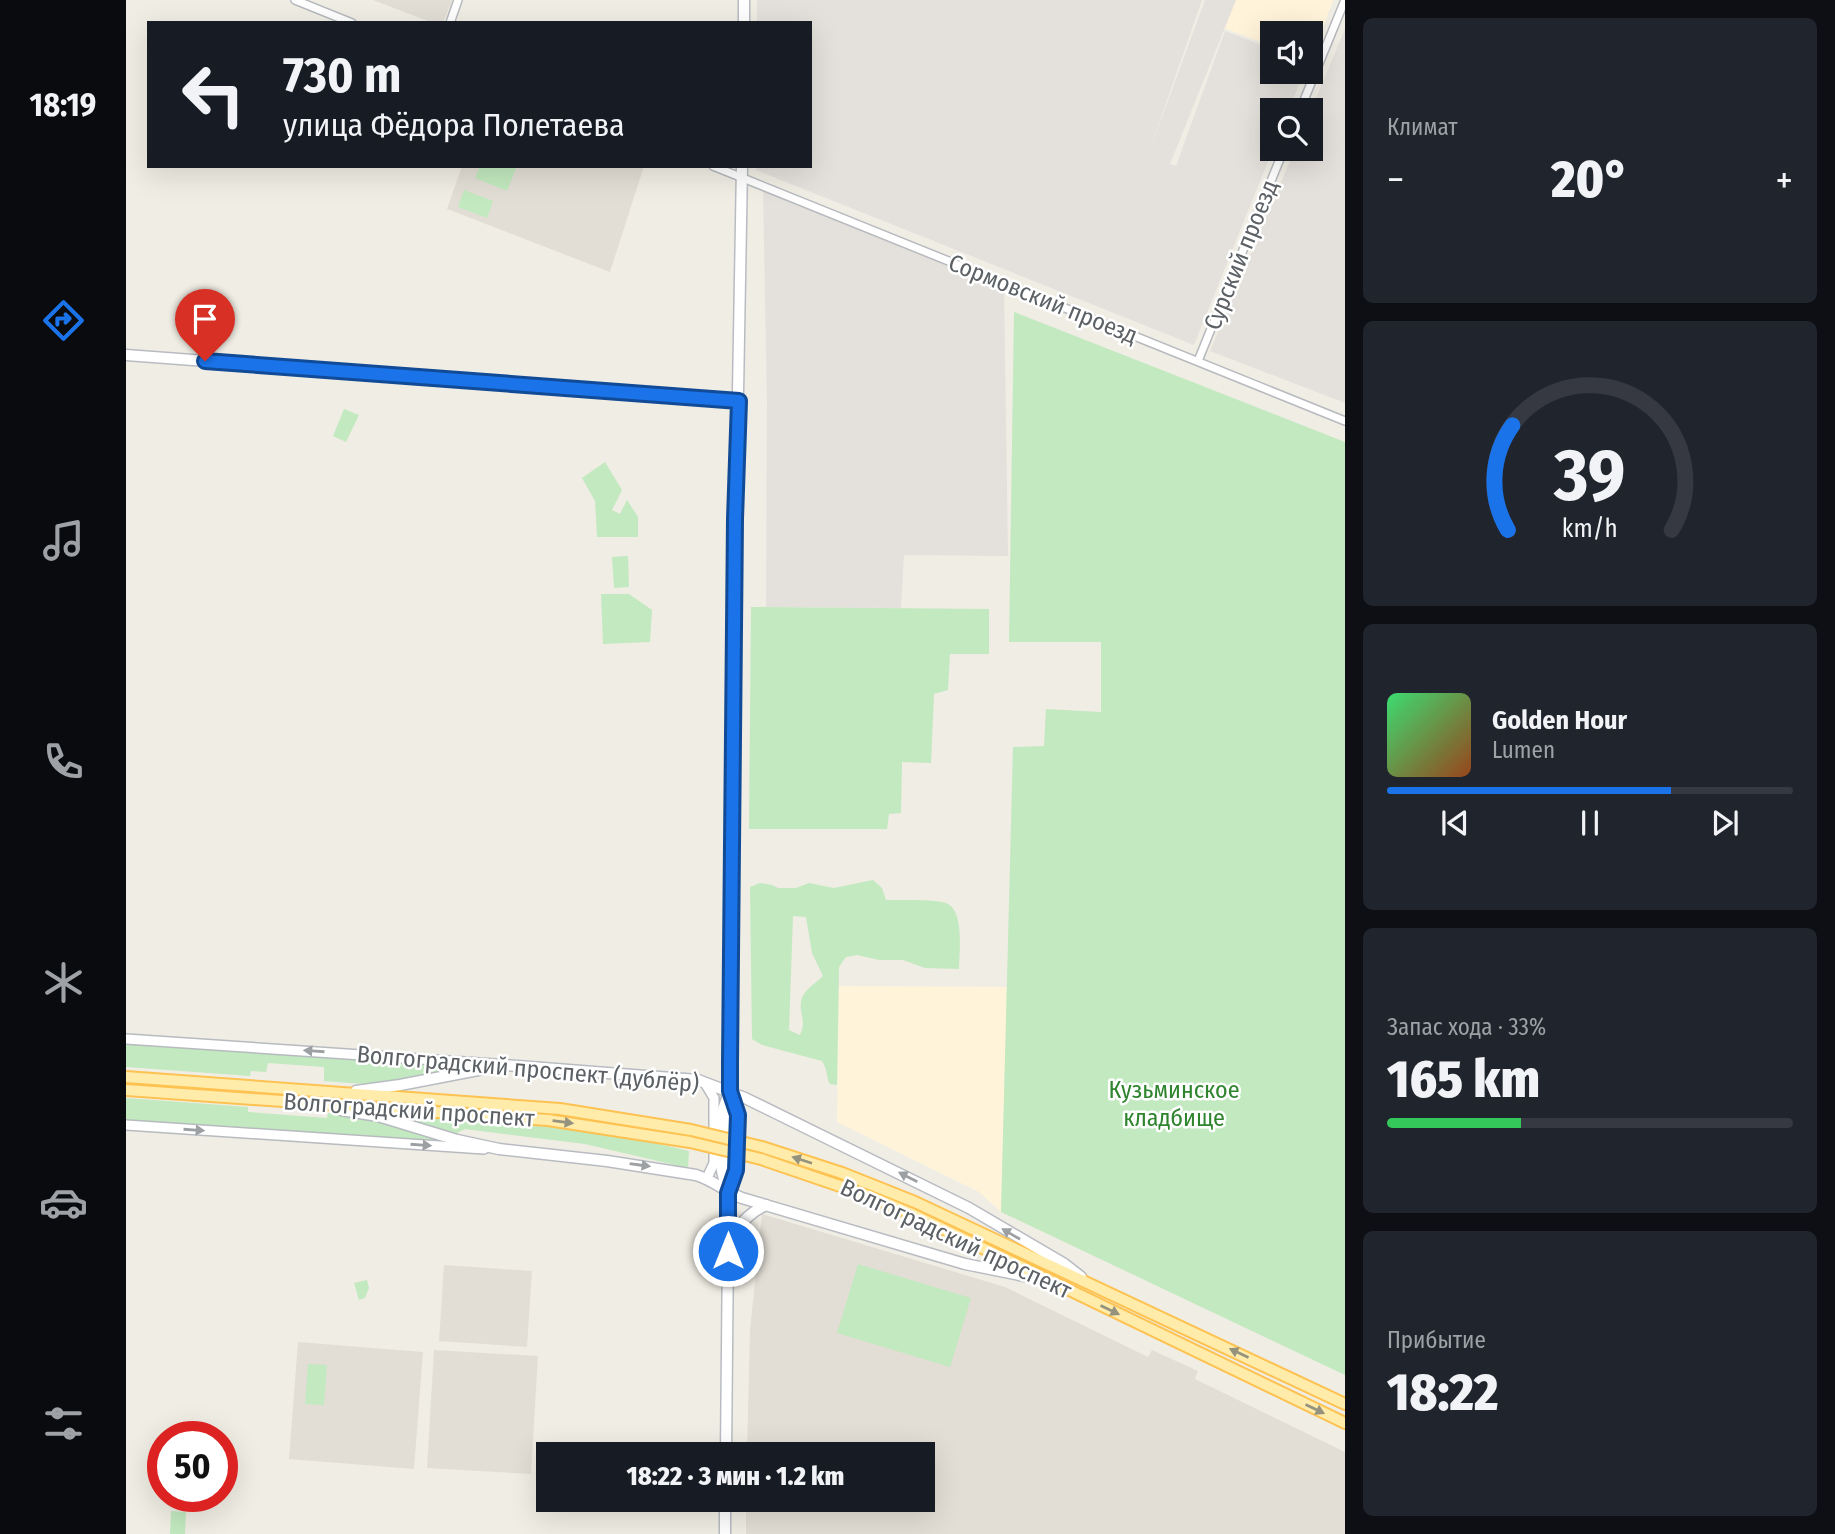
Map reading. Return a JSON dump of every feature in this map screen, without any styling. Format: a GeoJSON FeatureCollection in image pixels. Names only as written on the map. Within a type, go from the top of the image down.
{"type":"FeatureCollection","features":[{"type":"Feature","properties":{"kind":"main road"},"geometry":{"type":"LineString","coordinates":[[744,0],[744,21]]}},
{"type":"Feature","properties":{"kind":"main road"},"geometry":{"type":"LineString","coordinates":[[728,1193],[736,1170],[738,1115],[730,1091],[735,535],[742,172]]}},
{"type":"Feature","properties":{"kind":"main road"},"geometry":{"type":"LineString","coordinates":[[126,355],[739,401]]}},
{"type":"Feature","properties":{"kind":"main road"},"geometry":{"type":"LineString","coordinates":[[326,1092],[383,1088],[504,1065]]}},
{"type":"Feature","properties":{"kind":"main road","name":"Волгоградский проспект (дублёр)"},"geometry":{"type":"LineString","coordinates":[[504,1065],[698,1080],[730,1091],[969,1208],[1063,1263],[1089,1284]]}},
{"type":"Feature","properties":{"kind":"main road","name":"Волгоградский проспект"},"geometry":{"type":"LineString","coordinates":[[126,1077],[560,1109],[762,1153],[882,1187],[1345,1404]]}},
{"type":"Feature","properties":{"kind":"main road","name":"Волгоградский проспект"},"geometry":{"type":"LineString","coordinates":[[126,1090],[548,1120],[691,1136]]}},
{"type":"Feature","properties":{"kind":"main road"},"geometry":{"type":"LineString","coordinates":[[726,1442],[728,1193],[720,1168],[721,1113],[730,1091]]}},
{"type":"Feature","properties":{"kind":"main road"},"geometry":{"type":"LineString","coordinates":[[299,1102],[378,1116],[499,1149],[639,1165],[707,1178],[728,1193],[766,1206],[965,1264],[1048,1281]]}},
{"type":"Feature","properties":{"kind":"main road","name":"Волгоградский проспект"},"geometry":{"type":"LineString","coordinates":[[762,1153],[910,1213],[1345,1423]]}},
{"type":"Feature","properties":{"kind":"main road"},"geometry":{"type":"LineString","coordinates":[[728,1251],[741,1224],[752,1213],[766,1206]]}},
{"type":"Feature","properties":{"kind":"main road"},"geometry":{"type":"LineString","coordinates":[[725,1512],[725,1534]]}},
{"type":"Feature","properties":{"kind":"street"},"geometry":{"type":"LineString","coordinates":[[295,0],[347,21]]}},
{"type":"Feature","properties":{"kind":"street"},"geometry":{"type":"LineString","coordinates":[[451,21],[458,0]]}},
{"type":"Feature","properties":{"kind":"street"},"geometry":{"type":"LineString","coordinates":[[1305,98],[1345,0]]}},
{"type":"Feature","properties":{"kind":"street","name":"Сурский проезд"},"geometry":{"type":"LineString","coordinates":[[1198,361],[1279,161]]}},
{"type":"Feature","properties":{"kind":"street","name":"Сормовский проезд"},"geometry":{"type":"LineString","coordinates":[[723,168],[742,172],[1345,421]]}},
{"type":"Feature","properties":{"kind":"street","name":"Волгоградский проспект (дублёр)"},"geometry":{"type":"LineString","coordinates":[[126,1039],[504,1065]]}},
{"type":"Feature","properties":{"kind":"street"},"geometry":{"type":"LineString","coordinates":[[705,1083],[714,1098],[714,1163],[707,1178]]}},
{"type":"Feature","properties":{"kind":"street"},"geometry":{"type":"LineString","coordinates":[[126,1125],[499,1149]]}},
{"type":"Feature","properties":{"kind":"shaded area"},"geometry":{"type":"Polygon","coordinates":[[[373,0],[452,0],[444,21],[428,21],[373,0]]]}},
{"type":"Feature","properties":{"kind":"shaded area"},"geometry":{"type":"Polygon","coordinates":[[[757,0],[1202,0],[1148,155],[1205,0],[1236,0],[1170,164],[1176,166],[1225,31],[1260,44],[1260,84],[1299,84],[1294,98],[1260,98],[1260,161],[1268,161],[1194,345],[756,170],[812,168],[812,21],[757,21],[757,0]]]}},
{"type":"Feature","properties":{"kind":"shaded area"},"geometry":{"type":"Polygon","coordinates":[[[1236,0],[1333,0],[1323,27],[1323,21],[1260,21],[1260,42],[1224,28],[1236,0]]]}},
{"type":"Feature","properties":{"kind":"shaded area"},"geometry":{"type":"Polygon","coordinates":[[[1345,29],[1345,403],[1210,351],[1290,161],[1323,161],[1323,98],[1316,98],[1345,29]]]}},
{"type":"Feature","properties":{"kind":"shaded area"},"geometry":{"type":"Polygon","coordinates":[[[461,168],[643,168],[610,272],[447,209],[461,168]]]}},
{"type":"Feature","properties":{"kind":"shaded area"},"geometry":{"type":"Polygon","coordinates":[[[763,191],[1004,288],[1008,556],[904,555],[901,608],[766,607],[767,402],[763,191]]]}},
{"type":"Feature","properties":{"kind":"shaded area"},"geometry":{"type":"Polygon","coordinates":[[[839,986],[1007,987],[1001,1212],[979,1192],[837,1122],[839,986]]]}},
{"type":"Feature","properties":{"kind":"shaded area"},"geometry":{"type":"Polygon","coordinates":[[[762,1214],[1005,1287],[1148,1357],[1152,1350],[1198,1371],[1195,1379],[1345,1452],[1345,1534],[746,1534],[746,1512],[935,1512],[935,1442],[747,1442],[750,1330],[762,1214]]]}},
{"type":"Feature","properties":{"kind":"shaded area"},"geometry":{"type":"Polygon","coordinates":[[[444,1265],[532,1271],[527,1347],[439,1341],[444,1265]]]}},
{"type":"Feature","properties":{"kind":"shaded area"},"geometry":{"type":"Polygon","coordinates":[[[298,1342],[423,1352],[414,1469],[289,1459],[298,1342]]]}},
{"type":"Feature","properties":{"kind":"shaded area"},"geometry":{"type":"Polygon","coordinates":[[[434,1350],[538,1356],[531,1474],[427,1468],[434,1350]]]}},
{"type":"Feature","properties":{"kind":"green space"},"geometry":{"type":"Polygon","coordinates":[[[479,168],[516,168],[507,191],[475,178],[479,168]]]}},
{"type":"Feature","properties":{"kind":"green space"},"geometry":{"type":"Polygon","coordinates":[[[464,190],[493,201],[487,218],[458,207],[464,190]]]}},
{"type":"Feature","properties":{"kind":"green space","name":"Кузьминское кладбище"},"geometry":{"type":"Polygon","coordinates":[[[1014,312],[1345,442],[1345,1375],[1001,1212],[1013,747],[1044,746],[1046,709],[1101,712],[1101,642],[1009,642],[1014,312]]]}},
{"type":"Feature","properties":{"kind":"green space"},"geometry":{"type":"Polygon","coordinates":[[[344,409],[359,415],[346,442],[333,436],[344,409]]]}},
{"type":"Feature","properties":{"kind":"green space"},"geometry":{"type":"Polygon","coordinates":[[[605,462],[622,490],[612,510],[620,514],[627,500],[638,517],[638,537],[597,537],[595,501],[582,478],[605,462]]]}},
{"type":"Feature","properties":{"kind":"green space"},"geometry":{"type":"Polygon","coordinates":[[[628,556],[629,587],[614,588],[612,557],[628,556]]]}},
{"type":"Feature","properties":{"kind":"green space"},"geometry":{"type":"Polygon","coordinates":[[[601,594],[629,594],[652,610],[650,642],[603,644],[601,594]]]}},
{"type":"Feature","properties":{"kind":"green space"},"geometry":{"type":"Polygon","coordinates":[[[751,607],[989,609],[989,654],[950,654],[948,690],[934,694],[931,763],[902,762],[901,813],[889,814],[887,829],[749,829],[751,607]]]}},
{"type":"Feature","properties":{"kind":"green space"},"geometry":{"type":"Polygon","coordinates":[[[873,880],[882,888],[886,900],[946,903],[956,914],[960,943],[959,969],[925,968],[903,960],[879,960],[857,955],[846,957],[839,967],[837,1085],[830,1084],[822,1061],[762,1045],[752,1039],[750,887],[760,883],[778,888],[796,888],[809,883],[834,888],[873,880]],[[793,916],[789,1030],[800,1035],[803,1025],[802,998],[823,976],[812,953],[806,917],[793,916]]]}},
{"type":"Feature","properties":{"kind":"green space"},"geometry":{"type":"Polygon","coordinates":[[[126,1041],[458,1065],[459,1070],[377,1085],[324,1081],[324,1067],[268,1063],[266,1072],[251,1071],[250,1076],[126,1067],[126,1041]]]}},
{"type":"Feature","properties":{"kind":"green space"},"geometry":{"type":"Polygon","coordinates":[[[126,1098],[248,1107],[248,1112],[327,1118],[328,1113],[367,1116],[455,1143],[126,1120],[126,1098]]]}},
{"type":"Feature","properties":{"kind":"green space"},"geometry":{"type":"Polygon","coordinates":[[[386,1112],[539,1125],[652,1142],[689,1151],[688,1168],[585,1144],[465,1129],[455,1134],[443,1134],[386,1112]]]}},
{"type":"Feature","properties":{"kind":"green space"},"geometry":{"type":"Polygon","coordinates":[[[858,1264],[971,1298],[950,1367],[837,1333],[858,1264]]]}},
{"type":"Feature","properties":{"kind":"green space"},"geometry":{"type":"Polygon","coordinates":[[[367,1280],[369,1288],[365,1298],[359,1300],[354,1283],[367,1280]]]}},
{"type":"Feature","properties":{"kind":"green space"},"geometry":{"type":"Polygon","coordinates":[[[308,1364],[327,1365],[324,1405],[305,1404],[308,1364]]]}},
{"type":"Feature","properties":{"kind":"green space"},"geometry":{"type":"Polygon","coordinates":[[[171,1512],[186,1512],[185,1534],[170,1534],[171,1512]]]}},
{"type":"Feature","properties":{"kind":"route"},"geometry":{"type":"LineString","coordinates":[[205,361],[739,401],[735,519],[730,1063],[730,1091],[738,1115],[736,1170],[728,1193],[728,1251]]}}]}
